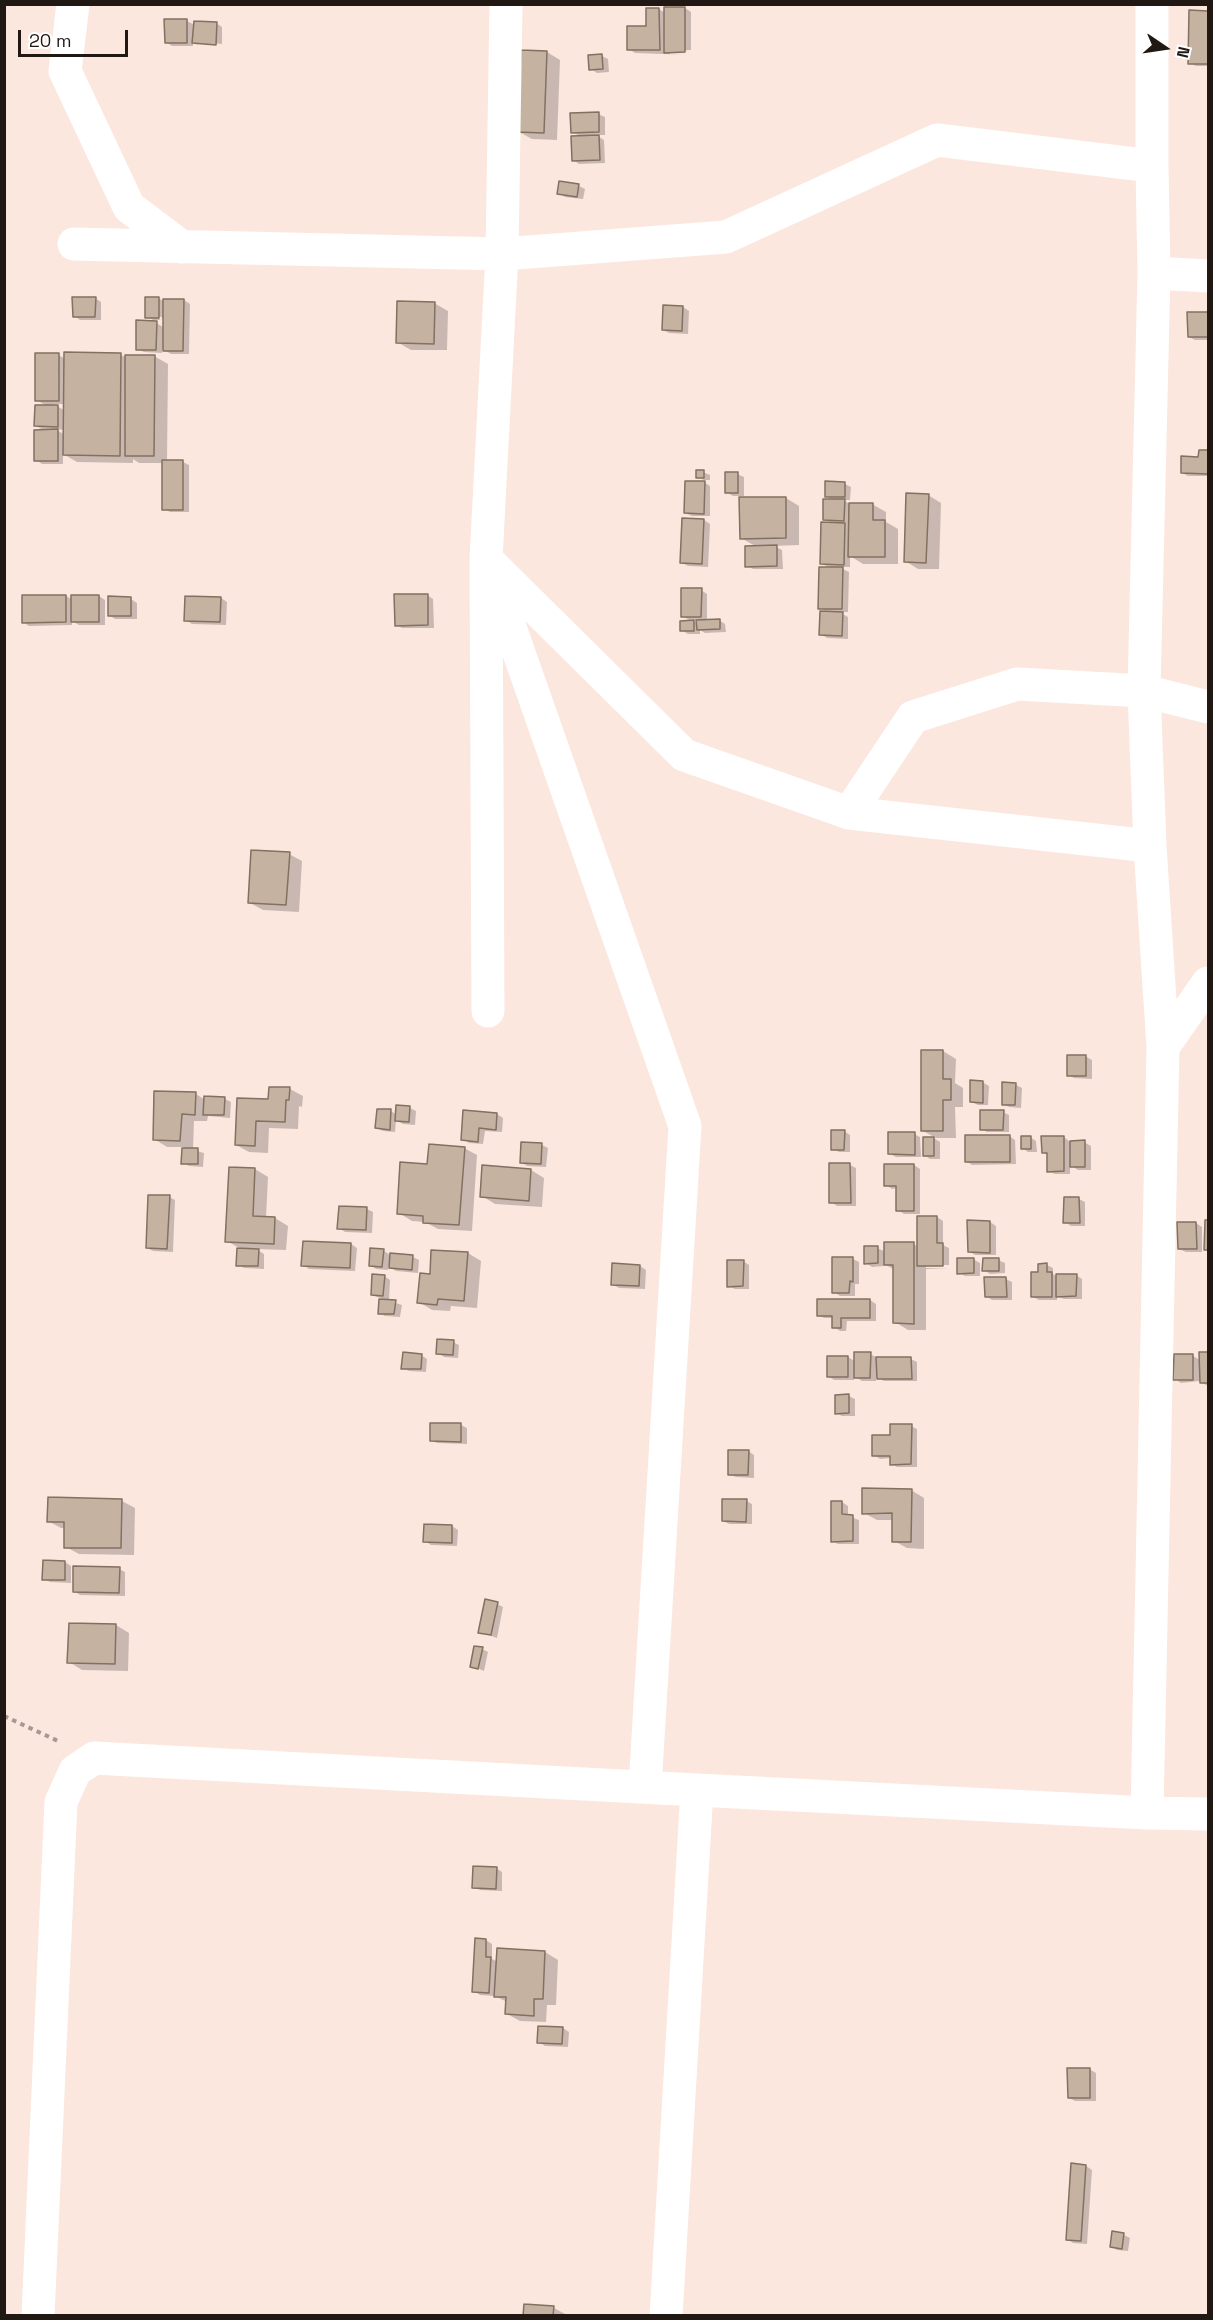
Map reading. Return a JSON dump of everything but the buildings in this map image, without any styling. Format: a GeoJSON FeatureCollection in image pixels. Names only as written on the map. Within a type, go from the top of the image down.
{"type":"FeatureCollection","features":[{"type":"Feature","properties":{"kind":"street"},"geometry":{"type":"LineString","coordinates":[[73,4],[65,71],[129,207],[182,247]]}},
{"type":"Feature","properties":{"kind":"street"},"geometry":{"type":"LineString","coordinates":[[488,1011],[486,559],[502,254],[506,4]]}},
{"type":"Feature","properties":{"kind":"street"},"geometry":{"type":"LineString","coordinates":[[1147,1813],[1163,1047],[1150,846],[1144,691],[1154,273],[1152,4]]}},
{"type":"Feature","properties":{"kind":"street"},"geometry":{"type":"LineString","coordinates":[[74,244],[502,254],[726,237],[937,140],[1152,166]]}},
{"type":"Feature","properties":{"kind":"street"},"geometry":{"type":"LineString","coordinates":[[1154,273],[1209,276]]}},
{"type":"Feature","properties":{"kind":"street"},"geometry":{"type":"LineString","coordinates":[[486,559],[684,755],[849,813],[1150,846]]}},
{"type":"Feature","properties":{"kind":"street"},"geometry":{"type":"LineString","coordinates":[[486,559],[685,1126],[645,1787]]}},
{"type":"Feature","properties":{"kind":"street"},"geometry":{"type":"LineString","coordinates":[[849,813],[913,717],[1017,684],[1144,691],[1209,707]]}},
{"type":"Feature","properties":{"kind":"street"},"geometry":{"type":"LineString","coordinates":[[1163,1047],[1209,983]]}},
{"type":"Feature","properties":{"kind":"street"},"geometry":{"type":"LineString","coordinates":[[38,2316],[61,1802],[75,1771],[94,1758],[1147,1813],[1209,1814]]}},
{"type":"Feature","properties":{"kind":"street"},"geometry":{"type":"LineString","coordinates":[[666,2316],[697,1790]]}},
{"type":"Feature","properties":{"kind":"path"},"geometry":{"type":"LineString","coordinates":[[4,1716],[94,1758]]}}]}
